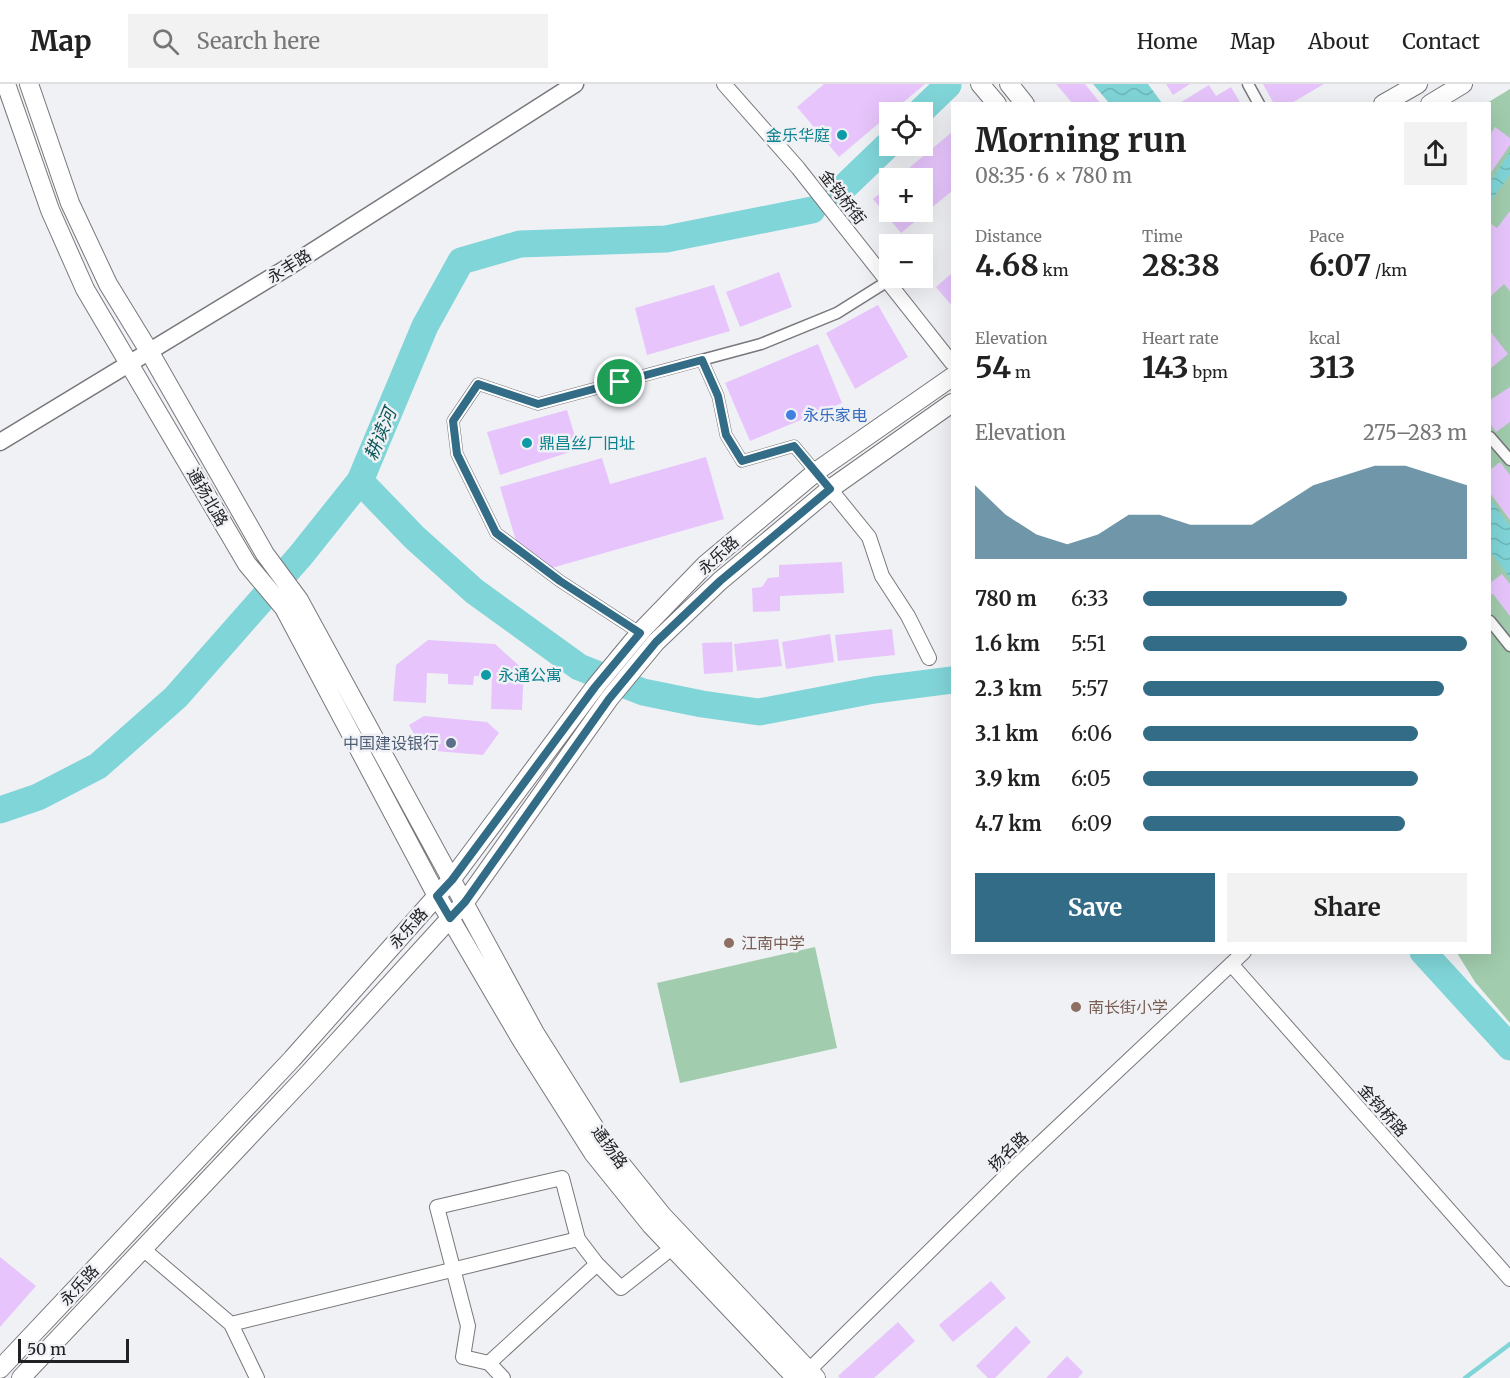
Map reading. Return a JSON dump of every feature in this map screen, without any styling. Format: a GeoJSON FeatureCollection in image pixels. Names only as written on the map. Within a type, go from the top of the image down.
{"type":"FeatureCollection","features":[{"type":"Feature","properties":{"kind":"main road","name":"通扬北路"},"geometry":{"type":"LineString","coordinates":[[6,84],[50,210],[85,289],[247,564],[292,604],[452,880]]}},
{"type":"Feature","properties":{"kind":"main road","name":"通扬北路"},"geometry":{"type":"LineString","coordinates":[[29,84],[70,202],[108,284],[266,554],[437,896]]}},
{"type":"Feature","properties":{"kind":"main road"},"geometry":{"type":"LineString","coordinates":[[980,84],[995,102]]}},
{"type":"Feature","properties":{"kind":"main road"},"geometry":{"type":"LineString","coordinates":[[1009,84],[1023,102]]}},
{"type":"Feature","properties":{"kind":"main road"},"geometry":{"type":"LineString","coordinates":[[1386,102],[1418,84]]}},
{"type":"Feature","properties":{"kind":"main road"},"geometry":{"type":"LineString","coordinates":[[1433,102],[1463,84]]}},
{"type":"Feature","properties":{"kind":"main road","name":"永乐路"},"geometry":{"type":"LineString","coordinates":[[0,1369],[292,1059],[452,880],[626,649],[705,565],[817,471],[951,378]]}},
{"type":"Feature","properties":{"kind":"main road","name":"永乐路"},"geometry":{"type":"LineString","coordinates":[[21,1378],[317,1065],[465,902],[616,691],[656,642],[720,581],[830,489],[951,404]]}},
{"type":"Feature","properties":{"kind":"main road","name":"通扬路"},"geometry":{"type":"LineString","coordinates":[[452,880],[535,1033],[605,1144],[662,1215],[806,1376]]}},
{"type":"Feature","properties":{"kind":"main road","name":"通扬路"},"geometry":{"type":"LineString","coordinates":[[437,896],[522,1041],[593,1153],[672,1248],[806,1376]]}},
{"type":"Feature","properties":{"kind":"street","name":"永丰路"},"geometry":{"type":"LineString","coordinates":[[0,442],[285,269],[575,84]]}},
{"type":"Feature","properties":{"kind":"street","name":"金钩桥街"},"geometry":{"type":"LineString","coordinates":[[724,84],[798,168],[879,270]]}},
{"type":"Feature","properties":{"kind":"street"},"geometry":{"type":"LineString","coordinates":[[1248,84],[1257,102]]}},
{"type":"Feature","properties":{"kind":"street"},"geometry":{"type":"LineString","coordinates":[[640,633],[560,581],[496,533],[457,454],[453,421],[478,384],[538,404],[761,344],[837,313],[879,287]]}},
{"type":"Feature","properties":{"kind":"street","name":"金钩桥街"},"geometry":{"type":"LineString","coordinates":[[893,288],[951,362]]}},
{"type":"Feature","properties":{"kind":"street"},"geometry":{"type":"LineString","coordinates":[[702,360],[718,396],[726,435],[742,461],[794,446],[817,471],[869,537],[882,576],[908,616],[929,658]]}},
{"type":"Feature","properties":{"kind":"street"},"geometry":{"type":"LineString","coordinates":[[1491,438],[1510,460]]}},
{"type":"Feature","properties":{"kind":"street"},"geometry":{"type":"LineString","coordinates":[[1491,622],[1510,646]]}},
{"type":"Feature","properties":{"kind":"street","name":"扬名路"},"geometry":{"type":"LineString","coordinates":[[806,1376],[1012,1170],[1242,954]]}},
{"type":"Feature","properties":{"kind":"street","name":"金钩桥路"},"geometry":{"type":"LineString","coordinates":[[1231,964],[1510,1279]]}},
{"type":"Feature","properties":{"kind":"street"},"geometry":{"type":"LineString","coordinates":[[503,1378],[489,1363],[463,1357],[468,1326],[437,1207],[562,1178],[578,1239],[597,1264],[621,1288],[672,1248]]}},
{"type":"Feature","properties":{"kind":"street"},"geometry":{"type":"LineString","coordinates":[[231,1324],[578,1239]]}},
{"type":"Feature","properties":{"kind":"street"},"geometry":{"type":"LineString","coordinates":[[143,1249],[231,1324],[257,1378]]}},
{"type":"Feature","properties":{"kind":"street"},"geometry":{"type":"LineString","coordinates":[[489,1363],[597,1264]]}},
{"type":"Feature","properties":{"kind":"green space"},"geometry":{"type":"Polygon","coordinates":[[[1510,89],[1510,1023],[1475,982],[1458,954],[1491,954],[1491,102],[1489,102],[1510,89]]]}},
{"type":"Feature","properties":{"kind":"green space"},"geometry":{"type":"Polygon","coordinates":[[[815,947],[837,1048],[680,1083],[657,983],[815,947]]]}},
{"type":"Feature","properties":{"kind":"water"},"geometry":{"type":"Polygon","coordinates":[[[1093,84],[1148,84],[1161,102],[1108,102],[1093,84]]]}},
{"type":"Feature","properties":{"kind":"water"},"geometry":{"type":"Polygon","coordinates":[[[1510,152],[1510,175],[1491,201],[1491,180],[1510,152]]]}},
{"type":"Feature","properties":{"kind":"water"},"geometry":{"type":"Polygon","coordinates":[[[1491,499],[1510,526],[1510,578],[1491,552],[1491,499]]]}},
{"type":"Feature","properties":{"kind":"building","name":"金乐华庭"},"geometry":{"type":"Polygon","coordinates":[[[824,84],[925,84],[904,102],[879,102],[879,123],[839,157],[797,107],[824,84]]]}},
{"type":"Feature","properties":{"kind":"building"},"geometry":{"type":"Polygon","coordinates":[[[1056,84],[1085,84],[1099,102],[1071,102],[1056,84]]]}},
{"type":"Feature","properties":{"kind":"building"},"geometry":{"type":"Polygon","coordinates":[[[1166,84],[1190,84],[1173,95],[1166,84]]]}},
{"type":"Feature","properties":{"kind":"building"},"geometry":{"type":"Polygon","coordinates":[[[1263,84],[1324,84],[1293,102],[1273,102],[1263,84]]]}},
{"type":"Feature","properties":{"kind":"building"},"geometry":{"type":"Polygon","coordinates":[[[1209,85],[1216,96],[1231,87],[1240,102],[1181,102],[1209,85]]]}},
{"type":"Feature","properties":{"kind":"building"},"geometry":{"type":"Polygon","coordinates":[[[1495,127],[1510,138],[1510,145],[1491,173],[1491,133],[1495,127]]]}},
{"type":"Feature","properties":{"kind":"building"},"geometry":{"type":"Polygon","coordinates":[[[951,133],[951,192],[933,207],[933,168],[909,168],[923,156],[933,156],[933,148],[951,133]]]}},
{"type":"Feature","properties":{"kind":"building"},"geometry":{"type":"Polygon","coordinates":[[[879,194],[879,206],[873,199],[879,194]]]}},
{"type":"Feature","properties":{"kind":"building"},"geometry":{"type":"Polygon","coordinates":[[[1510,211],[1510,291],[1504,284],[1491,296],[1491,224],[1497,228],[1510,211]]]}},
{"type":"Feature","properties":{"kind":"building"},"geometry":{"type":"Polygon","coordinates":[[[892,222],[914,222],[901,233],[892,222]]]}},
{"type":"Feature","properties":{"kind":"building"},"geometry":{"type":"Polygon","coordinates":[[[779,272],[792,307],[740,327],[726,292],[779,272]]]}},
{"type":"Feature","properties":{"kind":"building"},"geometry":{"type":"Polygon","coordinates":[[[951,274],[951,305],[936,287],[951,274]]]}},
{"type":"Feature","properties":{"kind":"building"},"geometry":{"type":"Polygon","coordinates":[[[714,285],[730,331],[647,355],[635,308],[714,285]]]}},
{"type":"Feature","properties":{"kind":"building"},"geometry":{"type":"Polygon","coordinates":[[[878,305],[908,357],[855,389],[826,333],[878,305]]]}},
{"type":"Feature","properties":{"kind":"building"},"geometry":{"type":"Polygon","coordinates":[[[1491,332],[1508,354],[1491,368],[1491,332]]]}},
{"type":"Feature","properties":{"kind":"building"},"geometry":{"type":"Polygon","coordinates":[[[818,344],[842,403],[750,441],[725,383],[818,344]]]}},
{"type":"Feature","properties":{"kind":"building"},"geometry":{"type":"Polygon","coordinates":[[[1510,387],[1510,422],[1496,432],[1491,424],[1491,399],[1510,387]]]}},
{"type":"Feature","properties":{"kind":"building"},"geometry":{"type":"Polygon","coordinates":[[[567,410],[579,449],[500,475],[487,432],[567,410]]]}},
{"type":"Feature","properties":{"kind":"building"},"geometry":{"type":"Polygon","coordinates":[[[706,457],[724,519],[541,571],[519,551],[500,487],[602,458],[610,484],[706,457]]]}},
{"type":"Feature","properties":{"kind":"building"},"geometry":{"type":"Polygon","coordinates":[[[1500,462],[1510,475],[1510,520],[1491,494],[1491,469],[1500,462]]]}},
{"type":"Feature","properties":{"kind":"building"},"geometry":{"type":"Polygon","coordinates":[[[842,562],[844,593],[780,596],[780,611],[753,612],[752,588],[762,587],[768,578],[779,577],[779,565],[842,562]]]}},
{"type":"Feature","properties":{"kind":"building"},"geometry":{"type":"Polygon","coordinates":[[[1502,574],[1510,584],[1510,616],[1493,594],[1491,595],[1491,582],[1502,574]]]}},
{"type":"Feature","properties":{"kind":"building"},"geometry":{"type":"Polygon","coordinates":[[[892,629],[895,655],[838,661],[835,635],[892,629]]]}},
{"type":"Feature","properties":{"kind":"building"},"geometry":{"type":"Polygon","coordinates":[[[830,634],[834,662],[786,669],[782,642],[830,634]]]}},
{"type":"Feature","properties":{"kind":"building"},"geometry":{"type":"Polygon","coordinates":[[[778,639],[782,666],[737,671],[734,644],[778,639]]]}},
{"type":"Feature","properties":{"kind":"building","name":"永通公寓"},"geometry":{"type":"Polygon","coordinates":[[[428,640],[495,644],[524,670],[522,710],[491,709],[492,677],[474,676],[473,685],[448,684],[448,674],[427,673],[426,703],[393,701],[396,665],[428,640]]]}},
{"type":"Feature","properties":{"kind":"building"},"geometry":{"type":"Polygon","coordinates":[[[732,642],[733,672],[704,674],[702,643],[732,642]]]}},
{"type":"Feature","properties":{"kind":"building"},"geometry":{"type":"Polygon","coordinates":[[[424,716],[487,722],[499,733],[483,755],[423,750],[409,725],[424,716]]]}},
{"type":"Feature","properties":{"kind":"building"},"geometry":{"type":"Polygon","coordinates":[[[0,1257],[36,1286],[0,1327],[0,1257]]]}},
{"type":"Feature","properties":{"kind":"building"},"geometry":{"type":"Polygon","coordinates":[[[991,1281],[1006,1298],[953,1342],[939,1325],[991,1281]]]}},
{"type":"Feature","properties":{"kind":"building"},"geometry":{"type":"Polygon","coordinates":[[[898,1322],[915,1341],[874,1378],[840,1378],[838,1376],[898,1322]]]}},
{"type":"Feature","properties":{"kind":"building"},"geometry":{"type":"Polygon","coordinates":[[[1016,1326],[1031,1342],[995,1378],[988,1378],[976,1366],[1016,1326]]]}},
{"type":"Feature","properties":{"kind":"building"},"geometry":{"type":"Polygon","coordinates":[[[1067,1356],[1083,1372],[1078,1378],[1046,1378],[1067,1356]]]}},
{"type":"Feature","properties":{"kind":"waterway"},"geometry":{"type":"LineString","coordinates":[[930,102],[948,85]]}},
{"type":"Feature","properties":{"kind":"waterway"},"geometry":{"type":"LineString","coordinates":[[839,192],[879,154]]}},
{"type":"Feature","properties":{"kind":"waterway","name":"耕读河"},"geometry":{"type":"LineString","coordinates":[[0,810],[38,797],[98,766],[176,697],[301,555],[360,481],[425,326],[461,261],[520,244],[666,239],[812,210]]}},
{"type":"Feature","properties":{"kind":"waterway"},"geometry":{"type":"LineString","coordinates":[[360,481],[414,537],[474,591],[579,667],[643,692],[702,704],[759,712],[874,690],[951,680]]}},
{"type":"Feature","properties":{"kind":"waterway"},"geometry":{"type":"LineString","coordinates":[[1425,954],[1510,1047]]}},
{"type":"Feature","properties":{"kind":"waterway"},"geometry":{"type":"LineString","coordinates":[[1465,1378],[1510,1344]]}},
{"type":"Feature","properties":{"kind":"place","name":"金乐华庭"},"geometry":{"type":"Point","coordinates":[842,135]}},
{"type":"Feature","properties":{"kind":"place","name":"永乐家电"},"geometry":{"type":"Point","coordinates":[791,415]}},
{"type":"Feature","properties":{"kind":"place","name":"鼎昌丝厂旧址"},"geometry":{"type":"Point","coordinates":[527,443]}},
{"type":"Feature","properties":{"kind":"place","name":"永通公寓"},"geometry":{"type":"Point","coordinates":[486,675]}},
{"type":"Feature","properties":{"kind":"place","name":"中国建设银行"},"geometry":{"type":"Point","coordinates":[451,743]}},
{"type":"Feature","properties":{"kind":"place","name":"江南中学"},"geometry":{"type":"Point","coordinates":[729,943]}},
{"type":"Feature","properties":{"kind":"place","name":"南长街小学"},"geometry":{"type":"Point","coordinates":[1076,1007]}},
{"type":"Feature","properties":{"kind":"route"},"geometry":{"type":"LineString","coordinates":[[702,360],[718,396],[726,435],[742,461],[794,446],[830,489],[720,581],[656,642],[609,699],[465,902],[450,918],[437,896],[452,880],[595,687],[640,633],[560,581],[496,533],[457,454],[453,421],[478,384],[538,404],[620,382],[702,360]]}}]}
